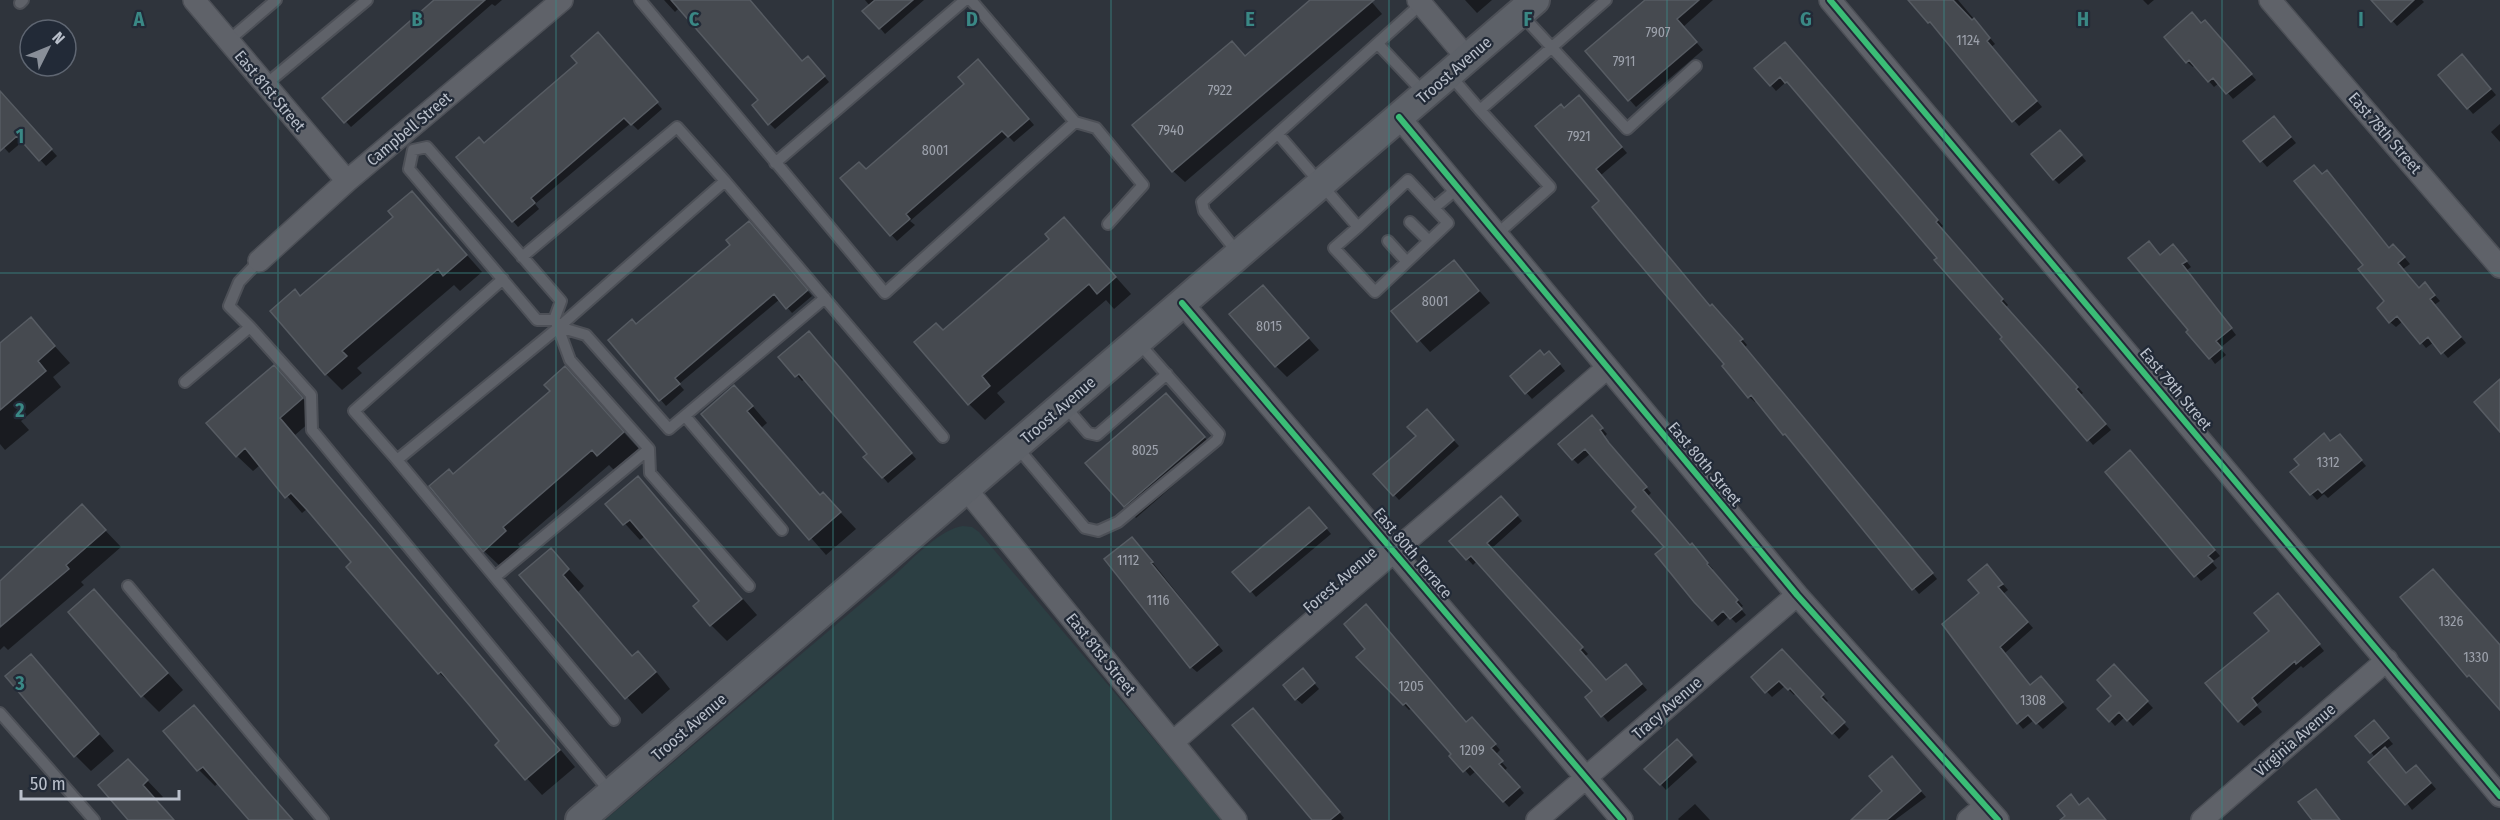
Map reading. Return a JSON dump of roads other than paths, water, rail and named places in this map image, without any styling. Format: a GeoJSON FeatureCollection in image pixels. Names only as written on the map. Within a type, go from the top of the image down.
{"type":"FeatureCollection","features":[{"type":"Feature","properties":{"kind":"main road","name":"Troost Avenue"},"geometry":{"type":"LineString","coordinates":[[580,820],[1527,6]]}},
{"type":"Feature","properties":{"kind":"street","name":"East 81st Street"},"geometry":{"type":"LineString","coordinates":[[194,0],[346,182]]}},
{"type":"Feature","properties":{"kind":"street","name":"Campbell Street"},"geometry":{"type":"LineString","coordinates":[[259,261],[346,182],[405,145],[562,0]]}},
{"type":"Feature","properties":{"kind":"street","name":"East 79th Street"},"geometry":{"type":"LineString","coordinates":[[1830,0],[2500,796]]}},
{"type":"Feature","properties":{"kind":"street","name":"East 78th Street"},"geometry":{"type":"LineString","coordinates":[[2270,0],[2500,267]]}},
{"type":"Feature","properties":{"kind":"street"},"geometry":{"type":"LineString","coordinates":[[1420,2],[1458,66]]}},
{"type":"Feature","properties":{"kind":"street","name":"East 80th Street"},"geometry":{"type":"LineString","coordinates":[[1399,117],[1797,596],[1992,813]]}},
{"type":"Feature","properties":{"kind":"street","name":"East 80th Terrace"},"geometry":{"type":"LineString","coordinates":[[1182,303],[1622,820]]}},
{"type":"Feature","properties":{"kind":"street","name":"Forest Avenue"},"geometry":{"type":"LineString","coordinates":[[1173,742],[1607,368]]}},
{"type":"Feature","properties":{"kind":"street","name":"East 81st Street"},"geometry":{"type":"LineString","coordinates":[[966,489],[1236,820]]}},
{"type":"Feature","properties":{"kind":"street","name":"Tracy Avenue"},"geometry":{"type":"LineString","coordinates":[[1537,820],[1797,596]]}},
{"type":"Feature","properties":{"kind":"street","name":"Virginia Avenue"},"geometry":{"type":"LineString","coordinates":[[2202,820],[2387,660]]}},
{"type":"Feature","properties":{"kind":"street"},"geometry":{"type":"LineString","coordinates":[[1968,820],[1992,813]]}},
{"type":"Feature","properties":{"kind":"lane"},"geometry":{"type":"LineString","coordinates":[[228,40],[276,0]]}},
{"type":"Feature","properties":{"kind":"lane"},"geometry":{"type":"LineString","coordinates":[[266,85],[367,0]]}},
{"type":"Feature","properties":{"kind":"lane"},"geometry":{"type":"LineString","coordinates":[[640,0],[885,293],[1075,122]]}},
{"type":"Feature","properties":{"kind":"lane"},"geometry":{"type":"LineString","coordinates":[[775,163],[965,0]]}},
{"type":"Feature","properties":{"kind":"lane"},"geometry":{"type":"LineString","coordinates":[[971,0],[1075,122],[1096,128],[1143,185],[1108,224]]}},
{"type":"Feature","properties":{"kind":"lane"},"geometry":{"type":"LineString","coordinates":[[1480,110],[1606,0]]}},
{"type":"Feature","properties":{"kind":"lane"},"geometry":{"type":"LineString","coordinates":[[1239,255],[1203,211],[1202,202],[1378,44],[1420,2]]}},
{"type":"Feature","properties":{"kind":"lane"},"geometry":{"type":"LineString","coordinates":[[1527,6],[1551,48],[1627,129],[1696,66]]}},
{"type":"Feature","properties":{"kind":"lane"},"geometry":{"type":"LineString","coordinates":[[1378,44],[1426,94]]}},
{"type":"Feature","properties":{"kind":"lane"},"geometry":{"type":"LineString","coordinates":[[1458,66],[1480,110],[1550,187],[1496,235]]}},
{"type":"Feature","properties":{"kind":"lane"},"geometry":{"type":"LineString","coordinates":[[522,257],[677,127],[943,437]]}},
{"type":"Feature","properties":{"kind":"lane"},"geometry":{"type":"LineString","coordinates":[[1278,134],[1358,227]]}},
{"type":"Feature","properties":{"kind":"lane"},"geometry":{"type":"LineString","coordinates":[[749,586],[650,473],[649,449],[570,360],[557,323],[561,301],[427,147],[405,145],[409,169],[537,320],[557,323],[586,335],[669,429],[825,298]]}},
{"type":"Feature","properties":{"kind":"lane"},"geometry":{"type":"LineString","coordinates":[[1408,180],[1434,208],[1448,223],[1375,292],[1334,248],[1391,202],[1408,180]]}},
{"type":"Feature","properties":{"kind":"lane"},"geometry":{"type":"LineString","coordinates":[[397,459],[724,181]]}},
{"type":"Feature","properties":{"kind":"lane"},"geometry":{"type":"LineString","coordinates":[[1434,208],[1458,188]]}},
{"type":"Feature","properties":{"kind":"lane"},"geometry":{"type":"LineString","coordinates":[[1410,222],[1428,240]]}},
{"type":"Feature","properties":{"kind":"lane"},"geometry":{"type":"LineString","coordinates":[[1388,241],[1406,261]]}},
{"type":"Feature","properties":{"kind":"lane"},"geometry":{"type":"LineString","coordinates":[[259,261],[239,282],[229,306],[311,395],[312,430],[611,794]]}},
{"type":"Feature","properties":{"kind":"lane"},"geometry":{"type":"LineString","coordinates":[[503,279],[354,411],[397,459],[614,720]]}},
{"type":"Feature","properties":{"kind":"lane"},"geometry":{"type":"LineString","coordinates":[[185,382],[250,327]]}},
{"type":"Feature","properties":{"kind":"lane"},"geometry":{"type":"LineString","coordinates":[[1016,446],[1085,528],[1098,531],[1118,522],[1217,440],[1219,434],[1138,342]]}},
{"type":"Feature","properties":{"kind":"lane"},"geometry":{"type":"LineString","coordinates":[[1064,405],[1089,433],[1096,435],[1167,374]]}},
{"type":"Feature","properties":{"kind":"lane"},"geometry":{"type":"LineString","coordinates":[[685,416],[782,530]]}},
{"type":"Feature","properties":{"kind":"lane"},"geometry":{"type":"LineString","coordinates":[[495,577],[649,449]]}},
{"type":"Feature","properties":{"kind":"lane"},"geometry":{"type":"LineString","coordinates":[[128,586],[323,820]]}},
{"type":"Feature","properties":{"kind":"lane"},"geometry":{"type":"LineString","coordinates":[[0,713],[94,820]]}}]}
